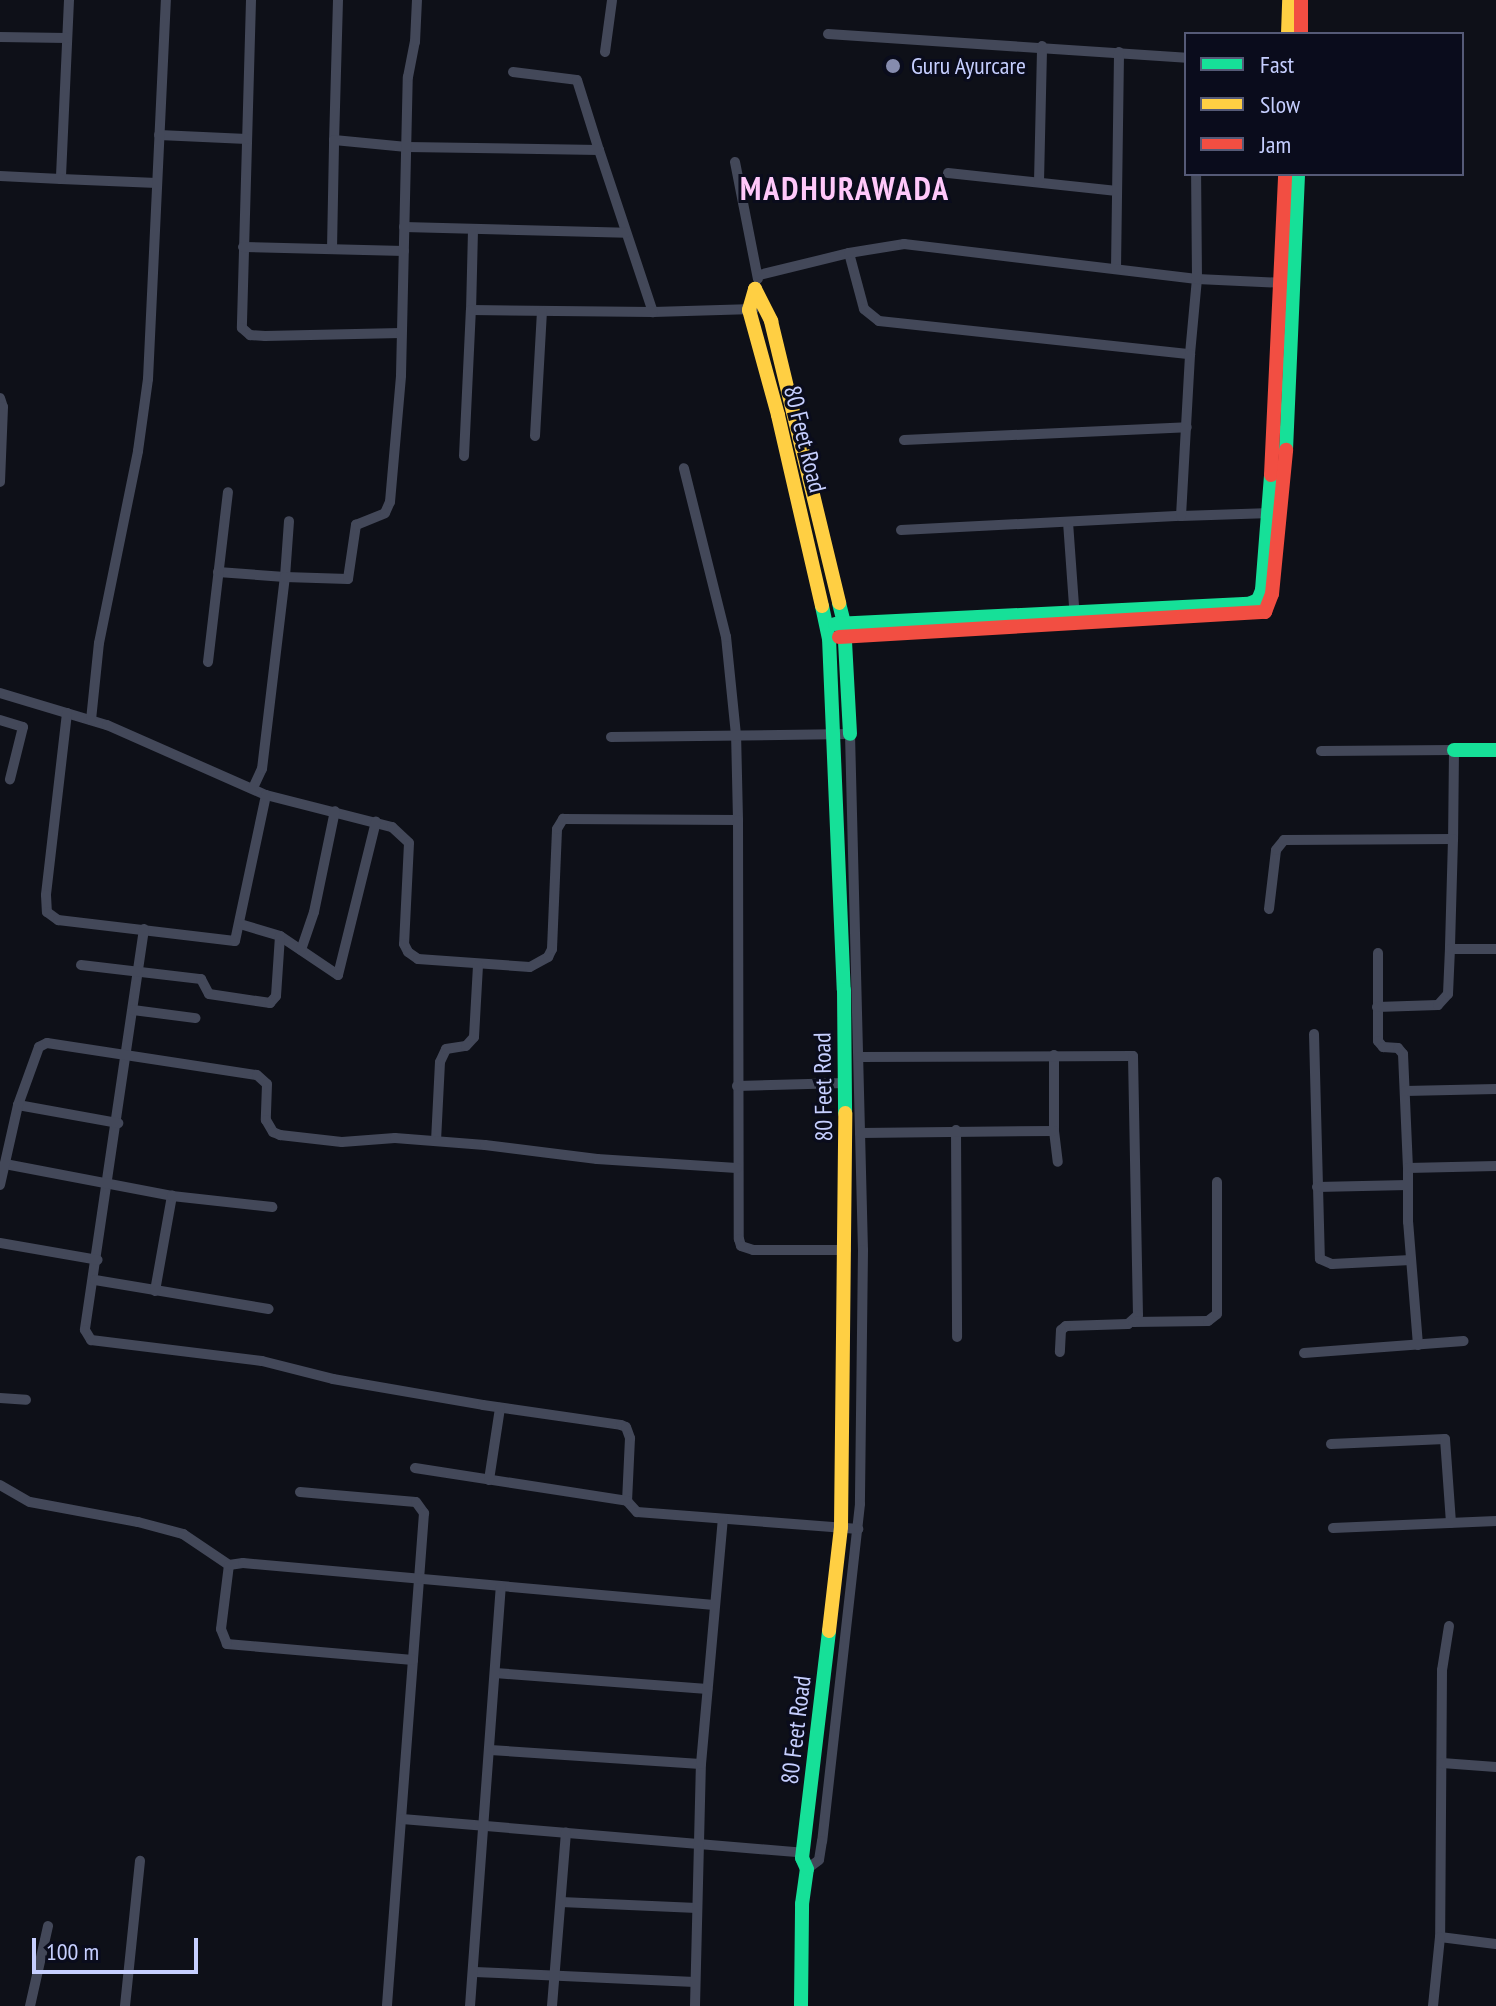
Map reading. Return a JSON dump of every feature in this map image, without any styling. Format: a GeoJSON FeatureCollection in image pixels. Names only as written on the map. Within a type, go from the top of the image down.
{"type":"FeatureCollection","features":[{"type":"Feature","properties":{"kind":"street"},"geometry":{"type":"LineString","coordinates":[[61,179],[69,0]]}},
{"type":"Feature","properties":{"kind":"street"},"geometry":{"type":"LineString","coordinates":[[91,720],[99,643],[138,451],[148,379],[166,0]]}},
{"type":"Feature","properties":{"kind":"street"},"geometry":{"type":"LineString","coordinates":[[251,0],[242,328],[250,335],[401,333]]}},
{"type":"Feature","properties":{"kind":"street"},"geometry":{"type":"LineString","coordinates":[[332,249],[338,0]]}},
{"type":"Feature","properties":{"kind":"street"},"geometry":{"type":"LineString","coordinates":[[218,572],[348,579],[356,525],[385,513],[390,502],[401,333],[408,77],[415,42],[417,0]]}},
{"type":"Feature","properties":{"kind":"street"},"geometry":{"type":"LineString","coordinates":[[605,52],[612,0]]}},
{"type":"Feature","properties":{"kind":"street"},"geometry":{"type":"LineString","coordinates":[[1288,32],[1289,0]]}},
{"type":"Feature","properties":{"kind":"street"},"geometry":{"type":"LineString","coordinates":[[1301,0],[1301,32]]}},
{"type":"Feature","properties":{"kind":"street"},"geometry":{"type":"LineString","coordinates":[[828,34],[1184,58]]}},
{"type":"Feature","properties":{"kind":"street"},"geometry":{"type":"LineString","coordinates":[[0,37],[67,38]]}},
{"type":"Feature","properties":{"kind":"street"},"geometry":{"type":"LineString","coordinates":[[1039,182],[1042,46]]}},
{"type":"Feature","properties":{"kind":"street"},"geometry":{"type":"LineString","coordinates":[[1116,269],[1119,52]]}},
{"type":"Feature","properties":{"kind":"street"},"geometry":{"type":"LineString","coordinates":[[513,72],[577,80],[653,312]]}},
{"type":"Feature","properties":{"kind":"street"},"geometry":{"type":"LineString","coordinates":[[159,135],[247,139]]}},
{"type":"Feature","properties":{"kind":"street"},"geometry":{"type":"LineString","coordinates":[[334,140],[407,147],[599,150]]}},
{"type":"Feature","properties":{"kind":"street"},"geometry":{"type":"LineString","coordinates":[[735,162],[757,282],[757,309]]}},
{"type":"Feature","properties":{"kind":"street"},"geometry":{"type":"LineString","coordinates":[[948,173],[1117,191]]}},
{"type":"Feature","properties":{"kind":"street"},"geometry":{"type":"LineString","coordinates":[[0,176],[157,183]]}},
{"type":"Feature","properties":{"kind":"street"},"geometry":{"type":"LineString","coordinates":[[1181,516],[1197,279],[1196,176]]}},
{"type":"Feature","properties":{"kind":"street"},"geometry":{"type":"LineString","coordinates":[[1285,176],[1289,283]]}},
{"type":"Feature","properties":{"kind":"street"},"geometry":{"type":"LineString","coordinates":[[828,631],[1265,612],[1271,602],[1298,176]]}},
{"type":"Feature","properties":{"kind":"street"},"geometry":{"type":"LineString","coordinates":[[404,227],[626,233]]}},
{"type":"Feature","properties":{"kind":"street"},"geometry":{"type":"LineString","coordinates":[[464,456],[473,230]]}},
{"type":"Feature","properties":{"kind":"street"},"geometry":{"type":"LineString","coordinates":[[757,282],[849,253],[904,244],[1197,279],[1289,283]]}},
{"type":"Feature","properties":{"kind":"street"},"geometry":{"type":"LineString","coordinates":[[243,247],[404,251]]}},
{"type":"Feature","properties":{"kind":"street"},"geometry":{"type":"LineString","coordinates":[[849,253],[864,309],[879,321],[1190,354]]}},
{"type":"Feature","properties":{"kind":"street"},"geometry":{"type":"LineString","coordinates":[[471,310],[653,312],[757,309],[771,321],[845,630],[842,735],[859,1057],[863,1250],[858,1529],[822,1841],[819,1860],[807,1869],[802,1904],[801,2006]]}},
{"type":"Feature","properties":{"kind":"street","name":"80 Feet Road"},"geometry":{"type":"LineString","coordinates":[[757,309],[828,631],[842,735],[846,1250],[841,1527],[803,1853],[807,1869]]}},
{"type":"Feature","properties":{"kind":"street"},"geometry":{"type":"LineString","coordinates":[[535,436],[542,311]]}},
{"type":"Feature","properties":{"kind":"street"},"geometry":{"type":"LineString","coordinates":[[0,398],[3,407],[0,482]]}},
{"type":"Feature","properties":{"kind":"street"},"geometry":{"type":"LineString","coordinates":[[904,440],[1187,427]]}},
{"type":"Feature","properties":{"kind":"street"},"geometry":{"type":"LineString","coordinates":[[684,468],[726,637],[736,735],[737,1168],[741,1246],[753,1250],[846,1250]]}},
{"type":"Feature","properties":{"kind":"street"},"geometry":{"type":"LineString","coordinates":[[208,662],[228,492]]}},
{"type":"Feature","properties":{"kind":"street"},"geometry":{"type":"LineString","coordinates":[[901,530],[1275,513]]}},
{"type":"Feature","properties":{"kind":"street"},"geometry":{"type":"LineString","coordinates":[[253,788],[262,769],[289,521]]}},
{"type":"Feature","properties":{"kind":"street"},"geometry":{"type":"LineString","coordinates":[[1068,522],[1075,618]]}},
{"type":"Feature","properties":{"kind":"street"},"geometry":{"type":"LineString","coordinates":[[0,693],[91,720],[266,795],[392,827],[409,843],[404,944],[408,952],[418,959],[530,967],[548,957],[552,949],[557,829],[563,819],[738,820]]}},
{"type":"Feature","properties":{"kind":"street"},"geometry":{"type":"LineString","coordinates":[[67,713],[46,895],[47,912],[58,920],[235,941],[245,879],[266,795]]}},
{"type":"Feature","properties":{"kind":"street"},"geometry":{"type":"LineString","coordinates":[[0,720],[23,727],[10,779]]}},
{"type":"Feature","properties":{"kind":"street"},"geometry":{"type":"LineString","coordinates":[[611,737],[842,735]]}},
{"type":"Feature","properties":{"kind":"street"},"geometry":{"type":"LineString","coordinates":[[1377,1007],[1438,1005],[1445,1001],[1450,949],[1454,750]]}},
{"type":"Feature","properties":{"kind":"street"},"geometry":{"type":"LineString","coordinates":[[1321,751],[1496,750]]}},
{"type":"Feature","properties":{"kind":"street"},"geometry":{"type":"LineString","coordinates":[[301,950],[314,912],[335,811]]}},
{"type":"Feature","properties":{"kind":"street"},"geometry":{"type":"LineString","coordinates":[[240,924],[280,936],[338,975],[376,822]]}},
{"type":"Feature","properties":{"kind":"street"},"geometry":{"type":"LineString","coordinates":[[1269,909],[1276,850],[1284,840],[1453,839]]}},
{"type":"Feature","properties":{"kind":"street"},"geometry":{"type":"LineString","coordinates":[[144,929],[109,1186],[85,1330],[87,1336],[98,1342],[262,1361],[333,1379],[626,1427],[630,1438],[627,1501]]}},
{"type":"Feature","properties":{"kind":"street"},"geometry":{"type":"LineString","coordinates":[[81,965],[201,979],[209,994],[270,1003],[276,996],[280,936]]}},
{"type":"Feature","properties":{"kind":"street"},"geometry":{"type":"LineString","coordinates":[[1450,949],[1496,949]]}},
{"type":"Feature","properties":{"kind":"street"},"geometry":{"type":"LineString","coordinates":[[1378,953],[1378,1041],[1383,1047],[1402,1051],[1418,1345]]}},
{"type":"Feature","properties":{"kind":"street"},"geometry":{"type":"LineString","coordinates":[[436,1141],[440,1062],[446,1049],[466,1046],[474,1037],[478,965]]}},
{"type":"Feature","properties":{"kind":"street"},"geometry":{"type":"LineString","coordinates":[[133,1010],[195,1018]]}},
{"type":"Feature","properties":{"kind":"street"},"geometry":{"type":"LineString","coordinates":[[1314,1034],[1322,1262],[1411,1260]]}},
{"type":"Feature","properties":{"kind":"street"},"geometry":{"type":"LineString","coordinates":[[0,1185],[18,1105],[39,1047],[47,1043],[128,1053],[264,1078],[268,1089],[266,1120],[273,1132],[280,1135],[342,1142],[395,1138],[597,1159],[737,1168]]}},
{"type":"Feature","properties":{"kind":"street"},"geometry":{"type":"LineString","coordinates":[[1054,1055],[1054,1131],[1058,1162]]}},
{"type":"Feature","properties":{"kind":"street"},"geometry":{"type":"LineString","coordinates":[[859,1057],[1133,1056],[1139,1306],[1133,1322]]}},
{"type":"Feature","properties":{"kind":"street"},"geometry":{"type":"LineString","coordinates":[[737,1086],[845,1083]]}},
{"type":"Feature","properties":{"kind":"street"},"geometry":{"type":"LineString","coordinates":[[1405,1091],[1496,1089]]}},
{"type":"Feature","properties":{"kind":"street"},"geometry":{"type":"LineString","coordinates":[[18,1105],[118,1123]]}},
{"type":"Feature","properties":{"kind":"street"},"geometry":{"type":"LineString","coordinates":[[956,1130],[960,1263],[957,1337]]}},
{"type":"Feature","properties":{"kind":"street"},"geometry":{"type":"LineString","coordinates":[[860,1133],[1054,1131]]}},
{"type":"Feature","properties":{"kind":"street"},"geometry":{"type":"LineString","coordinates":[[5,1164],[109,1186],[272,1207]]}},
{"type":"Feature","properties":{"kind":"street"},"geometry":{"type":"LineString","coordinates":[[1408,1168],[1496,1166]]}},
{"type":"Feature","properties":{"kind":"street"},"geometry":{"type":"LineString","coordinates":[[1060,1352],[1061,1330],[1066,1326],[1208,1321],[1217,1314],[1217,1182]]}},
{"type":"Feature","properties":{"kind":"street"},"geometry":{"type":"LineString","coordinates":[[1317,1187],[1408,1185]]}},
{"type":"Feature","properties":{"kind":"street"},"geometry":{"type":"LineString","coordinates":[[155,1291],[172,1196]]}},
{"type":"Feature","properties":{"kind":"street"},"geometry":{"type":"LineString","coordinates":[[0,1243],[98,1260]]}},
{"type":"Feature","properties":{"kind":"street"},"geometry":{"type":"LineString","coordinates":[[95,1280],[269,1309]]}},
{"type":"Feature","properties":{"kind":"street"},"geometry":{"type":"LineString","coordinates":[[1304,1353],[1464,1341]]}},
{"type":"Feature","properties":{"kind":"street"},"geometry":{"type":"LineString","coordinates":[[0,1398],[26,1400]]}},
{"type":"Feature","properties":{"kind":"street"},"geometry":{"type":"LineString","coordinates":[[489,1480],[500,1408]]}},
{"type":"Feature","properties":{"kind":"street"},"geometry":{"type":"LineString","coordinates":[[1331,1444],[1445,1439],[1451,1523]]}},
{"type":"Feature","properties":{"kind":"street"},"geometry":{"type":"LineString","coordinates":[[415,1468],[627,1501],[637,1512],[858,1529]]}},
{"type":"Feature","properties":{"kind":"street"},"geometry":{"type":"LineString","coordinates":[[0,1485],[30,1502],[138,1522],[183,1534],[229,1565],[243,1563],[714,1605]]}},
{"type":"Feature","properties":{"kind":"street"},"geometry":{"type":"LineString","coordinates":[[300,1492],[420,1504],[424,1513],[387,2006]]}},
{"type":"Feature","properties":{"kind":"street"},"geometry":{"type":"LineString","coordinates":[[695,2006],[701,1764],[723,1519]]}},
{"type":"Feature","properties":{"kind":"street"},"geometry":{"type":"LineString","coordinates":[[1333,1528],[1496,1521]]}},
{"type":"Feature","properties":{"kind":"street"},"geometry":{"type":"LineString","coordinates":[[229,1565],[221,1629],[227,1644],[413,1660]]}},
{"type":"Feature","properties":{"kind":"street"},"geometry":{"type":"LineString","coordinates":[[470,2006],[475,1972],[501,1587]]}},
{"type":"Feature","properties":{"kind":"street"},"geometry":{"type":"LineString","coordinates":[[1433,2006],[1440,1937],[1442,1670],[1449,1626]]}},
{"type":"Feature","properties":{"kind":"street"},"geometry":{"type":"LineString","coordinates":[[495,1673],[707,1689]]}},
{"type":"Feature","properties":{"kind":"street"},"geometry":{"type":"LineString","coordinates":[[490,1750],[701,1764]]}},
{"type":"Feature","properties":{"kind":"street"},"geometry":{"type":"LineString","coordinates":[[1442,1763],[1490,1767]]}},
{"type":"Feature","properties":{"kind":"street"},"geometry":{"type":"LineString","coordinates":[[402,1819],[803,1853]]}},
{"type":"Feature","properties":{"kind":"street"},"geometry":{"type":"LineString","coordinates":[[552,2006],[566,1833]]}},
{"type":"Feature","properties":{"kind":"street"},"geometry":{"type":"LineString","coordinates":[[125,2006],[140,1861]]}},
{"type":"Feature","properties":{"kind":"street"},"geometry":{"type":"LineString","coordinates":[[561,1902],[697,1908]]}},
{"type":"Feature","properties":{"kind":"street"},"geometry":{"type":"LineString","coordinates":[[30,2006],[48,1926]]}},
{"type":"Feature","properties":{"kind":"street"},"geometry":{"type":"LineString","coordinates":[[1440,1937],[1492,1944]]}},
{"type":"Feature","properties":{"kind":"street"},"geometry":{"type":"LineString","coordinates":[[475,1972],[695,1982]]}},
{"type":"Feature","properties":{"kind":"traffic: fast"},"geometry":{"type":"LineString","coordinates":[[1286,450],[1298,176]]}},
{"type":"Feature","properties":{"kind":"traffic: fast"},"geometry":{"type":"LineString","coordinates":[[835,624],[1249,604],[1258,600],[1262,590],[1271,475]]}},
{"type":"Feature","properties":{"kind":"traffic: fast"},"geometry":{"type":"LineString","coordinates":[[839,603],[844,623],[850,734]]}},
{"type":"Feature","properties":{"kind":"traffic: fast"},"geometry":{"type":"LineString","coordinates":[[822,606],[829,638],[844,990],[845,1113]]}},
{"type":"Feature","properties":{"kind":"traffic: fast"},"geometry":{"type":"LineString","coordinates":[[1454,750],[1496,750]]}},
{"type":"Feature","properties":{"kind":"traffic: fast"},"geometry":{"type":"LineString","coordinates":[[801,2006],[802,1904],[807,1869],[802,1858],[829,1631]]}},
{"type":"Feature","properties":{"kind":"traffic: slow"},"geometry":{"type":"LineString","coordinates":[[1288,32],[1289,0]]}},
{"type":"Feature","properties":{"kind":"traffic: slow"},"geometry":{"type":"LineString","coordinates":[[822,606],[778,415],[749,310],[755,289],[771,321],[839,603]]}},
{"type":"Feature","properties":{"kind":"traffic: slow"},"geometry":{"type":"LineString","coordinates":[[829,1631],[841,1527],[845,1113]]}},
{"type":"Feature","properties":{"kind":"traffic: jam"},"geometry":{"type":"LineString","coordinates":[[1301,0],[1301,32]]}},
{"type":"Feature","properties":{"kind":"traffic: jam"},"geometry":{"type":"LineString","coordinates":[[1271,475],[1285,176]]}},
{"type":"Feature","properties":{"kind":"traffic: jam"},"geometry":{"type":"LineString","coordinates":[[839,637],[1265,612],[1272,594],[1286,450]]}},
{"type":"Feature","properties":{"kind":"place","name":"Guru Ayurcare"},"geometry":{"type":"Point","coordinates":[893,66]}},
{"type":"Feature","properties":{"kind":"district","name":"MADHURAWADA"},"geometry":{"type":"Point","coordinates":[845,188]}}]}
